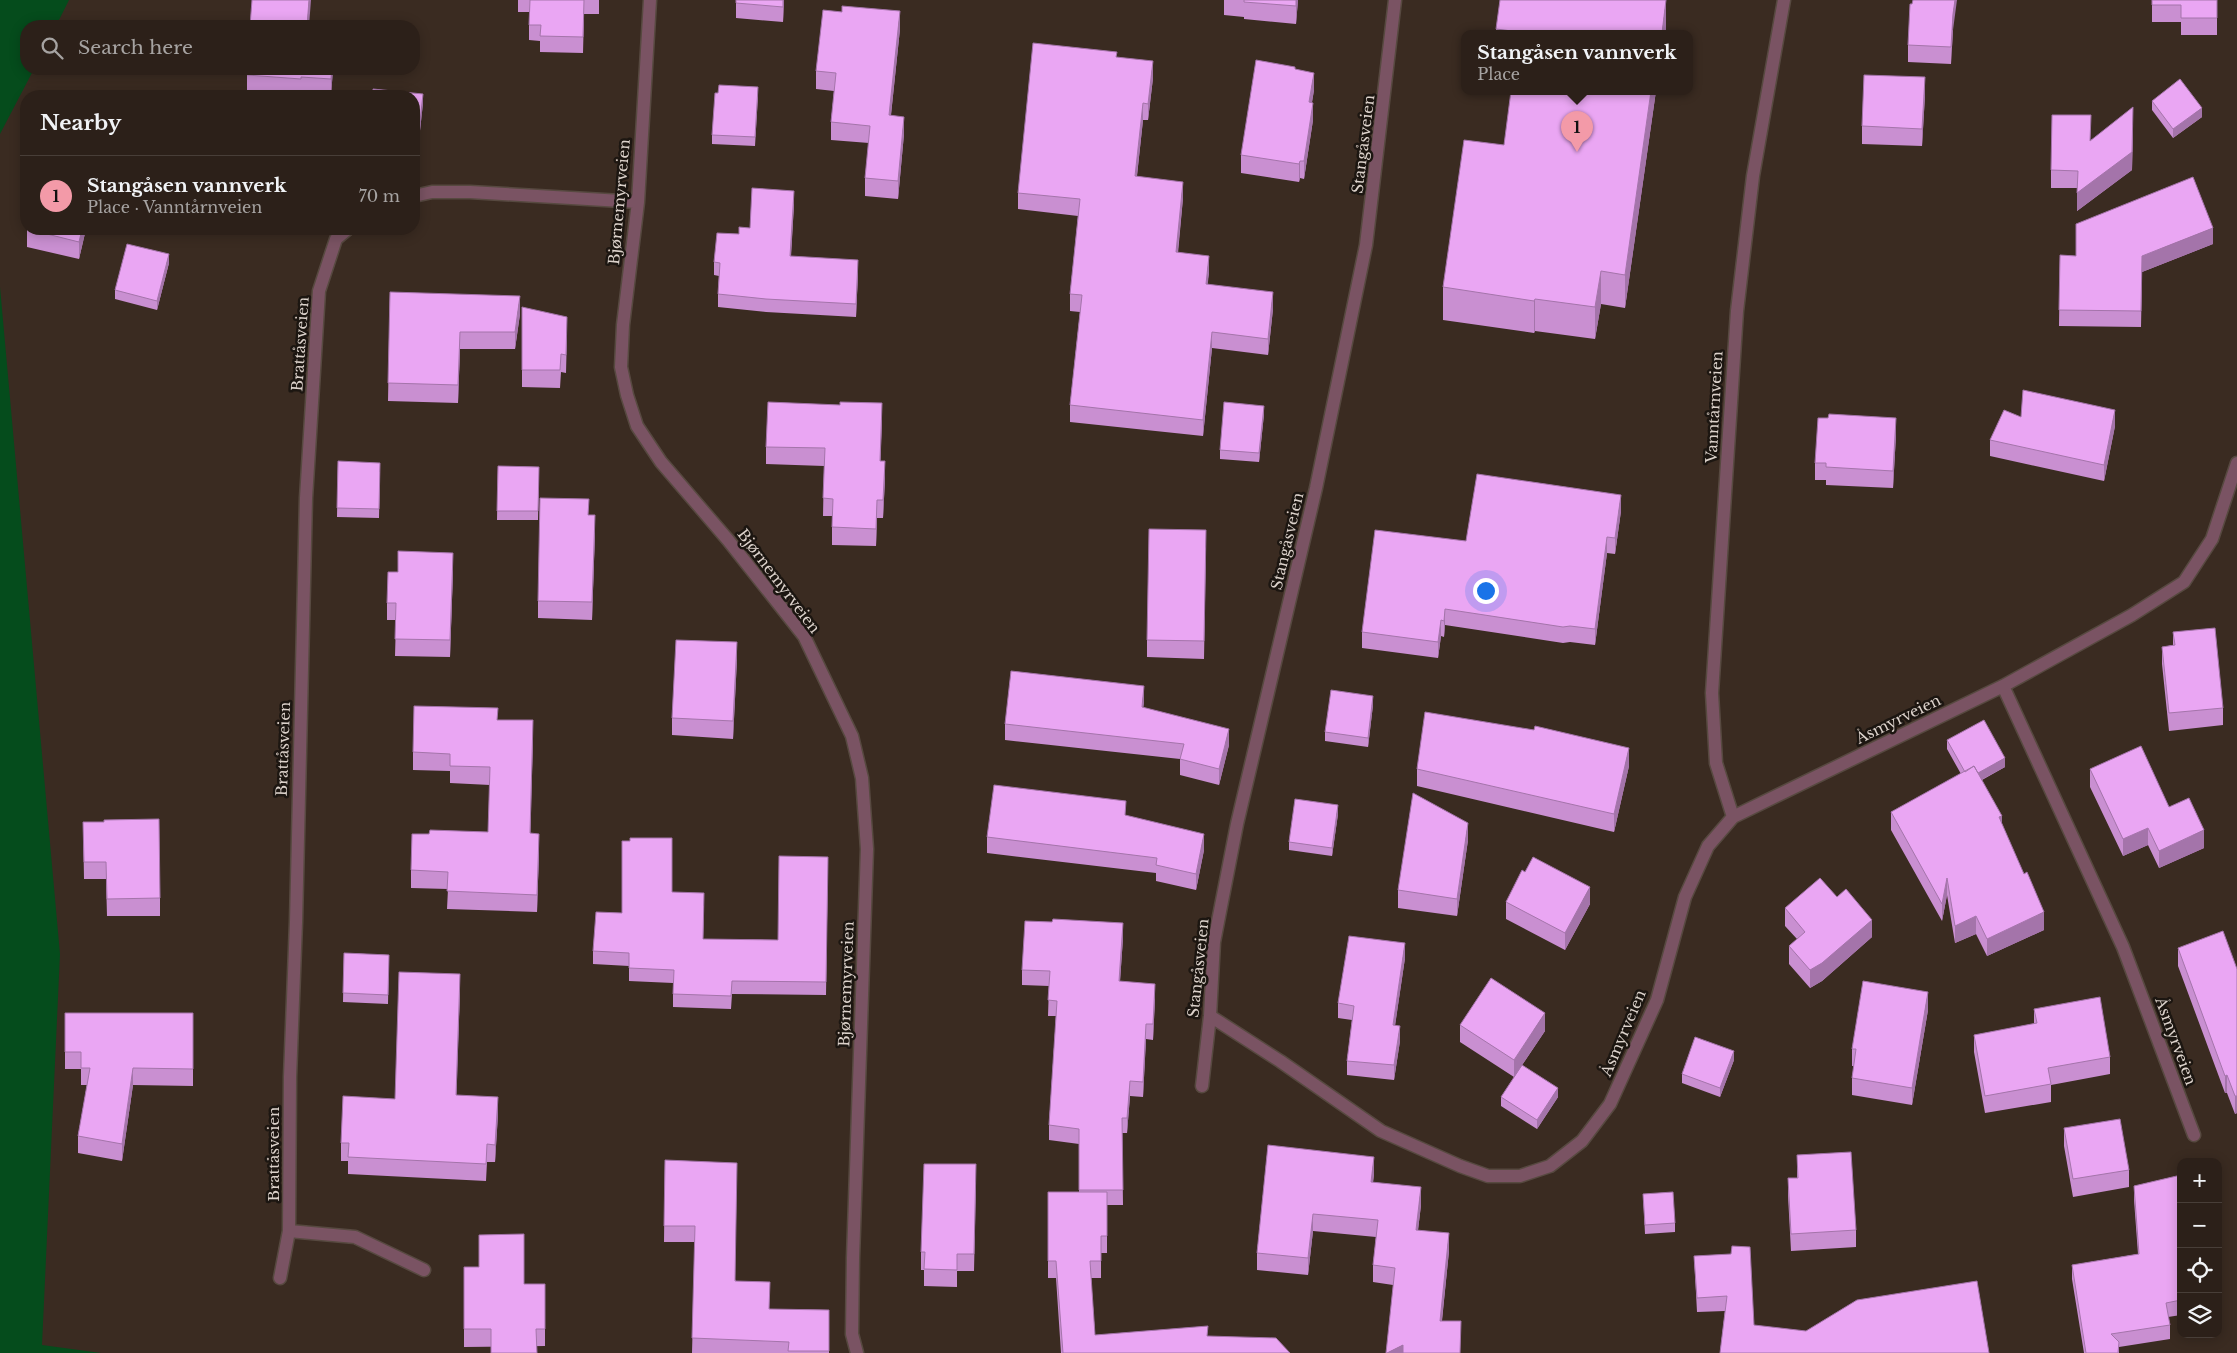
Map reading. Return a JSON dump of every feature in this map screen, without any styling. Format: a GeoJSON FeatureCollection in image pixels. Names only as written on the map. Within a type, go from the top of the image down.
{"type":"FeatureCollection","features":[{"type":"Feature","properties":{"kind":"street","name":"Bjørnemyrveien"},"geometry":{"type":"LineString","coordinates":[[650,0],[638,202],[623,325],[621,367],[627,395],[637,426],[661,462],[728,540],[804,636],[852,736],[862,778],[867,849],[852,1334],[857,1353]]}},
{"type":"Feature","properties":{"kind":"street","name":"Stangåsveien"},"geometry":{"type":"LineString","coordinates":[[1202,1086],[1210,1016],[1214,942],[1237,824],[1316,488],[1366,245],[1395,0]]}},
{"type":"Feature","properties":{"kind":"street","name":"Vanntårnveien"},"geometry":{"type":"LineString","coordinates":[[1733,817],[1716,763],[1712,693],[1736,311],[1753,176],[1784,0]]}},
{"type":"Feature","properties":{"kind":"street"},"geometry":{"type":"LineString","coordinates":[[420,195],[432,192],[470,192],[638,202]]}},
{"type":"Feature","properties":{"kind":"street","name":"Brattåsveien"},"geometry":{"type":"LineString","coordinates":[[280,1278],[289,1231],[290,1077],[296,922],[306,498],[319,291],[336,239],[341,235]]}},
{"type":"Feature","properties":{"kind":"street","name":"Åsmyrveien"},"geometry":{"type":"LineString","coordinates":[[1210,1016],[1280,1061],[1381,1131],[1399,1139],[1488,1176],[1520,1176],[1550,1166],[1582,1141],[1610,1104],[1657,1000],[1685,897],[1708,846],[1733,817],[2003,686],[2132,615],[2184,582],[2212,539],[2237,462]]}},
{"type":"Feature","properties":{"kind":"street","name":"Åsmyrveien"},"geometry":{"type":"LineString","coordinates":[[2003,686],[2124,947],[2194,1135]]}},
{"type":"Feature","properties":{"kind":"street"},"geometry":{"type":"LineString","coordinates":[[289,1231],[355,1237],[424,1270]]}},
{"type":"Feature","properties":{"kind":"green space"},"geometry":{"type":"Polygon","coordinates":[[[0,0],[69,0],[59,20],[20,20],[20,75],[31,75],[23,90],[20,90],[20,96],[0,134],[0,0]]]}},
{"type":"Feature","properties":{"kind":"green space"},"geometry":{"type":"Polygon","coordinates":[[[0,287],[60,954],[42,1345],[101,1353],[0,1353],[0,287]]]}},
{"type":"Feature","properties":{"kind":"building"},"geometry":{"type":"Polygon","coordinates":[[[252,0],[309,0],[307,20],[250,20],[252,0]]]}},
{"type":"Feature","properties":{"kind":"building"},"geometry":{"type":"Polygon","coordinates":[[[530,0],[584,0],[583,37],[540,36],[541,25],[529,25],[530,0]]]}},
{"type":"Feature","properties":{"kind":"building"},"geometry":{"type":"Polygon","coordinates":[[[736,0],[783,0],[783,7],[736,3],[736,0]]]}},
{"type":"Feature","properties":{"kind":"building"},"geometry":{"type":"Polygon","coordinates":[[[1244,0],[1296,0],[1296,6],[1244,2],[1244,0]]]}},
{"type":"Feature","properties":{"kind":"building"},"geometry":{"type":"Polygon","coordinates":[[[1500,0],[1666,0],[1662,30],[1496,29],[1500,0]]]}},
{"type":"Feature","properties":{"kind":"building"},"geometry":{"type":"Polygon","coordinates":[[[1913,0],[1955,0],[1951,47],[1908,45],[1910,4],[1912,4],[1913,0]]]}},
{"type":"Feature","properties":{"kind":"building"},"geometry":{"type":"Polygon","coordinates":[[[2152,0],[2217,0],[2217,18],[2181,18],[2181,5],[2152,5],[2152,0]]]}},
{"type":"Feature","properties":{"kind":"building"},"geometry":{"type":"Polygon","coordinates":[[[842,6],[900,11],[889,115],[904,117],[898,181],[865,178],[870,126],[831,122],[836,73],[816,71],[823,10],[842,12],[842,6]]]}},
{"type":"Feature","properties":{"kind":"building"},"geometry":{"type":"Polygon","coordinates":[[[1033,43],[1117,52],[1116,57],[1153,61],[1148,104],[1143,103],[1135,176],[1183,182],[1176,252],[1209,256],[1206,284],[1273,292],[1268,339],[1212,332],[1203,420],[1070,405],[1082,295],[1070,294],[1080,199],[1018,193],[1033,43]]]}},
{"type":"Feature","properties":{"kind":"building"},"geometry":{"type":"Polygon","coordinates":[[[1256,60],[1295,67],[1295,69],[1314,73],[1309,102],[1313,103],[1304,161],[1300,161],[1299,164],[1241,155],[1256,60]]]}},
{"type":"Feature","properties":{"kind":"building"},"geometry":{"type":"Polygon","coordinates":[[[247,75],[331,75],[331,79],[301,77],[301,79],[247,75]]]}},
{"type":"Feature","properties":{"kind":"building"},"geometry":{"type":"Polygon","coordinates":[[[1864,75],[1925,77],[1922,129],[1862,126],[1864,75]]]}},
{"type":"Feature","properties":{"kind":"building"},"geometry":{"type":"Polygon","coordinates":[[[2180,79],[2202,108],[2173,129],[2152,101],[2180,79]]]}},
{"type":"Feature","properties":{"kind":"building"},"geometry":{"type":"Polygon","coordinates":[[[719,85],[758,87],[755,137],[712,135],[715,93],[718,93],[719,85]]]}},
{"type":"Feature","properties":{"kind":"building"},"geometry":{"type":"Polygon","coordinates":[[[420,94],[423,94],[420,122],[420,94]]]}},
{"type":"Feature","properties":{"kind":"building"},"geometry":{"type":"Polygon","coordinates":[[[1510,95],[1650,95],[1625,275],[1601,271],[1595,307],[1535,299],[1534,301],[1443,287],[1464,140],[1504,145],[1510,95]]]}},
{"type":"Feature","properties":{"kind":"building"},"geometry":{"type":"Polygon","coordinates":[[[2133,107],[2132,152],[2077,193],[2078,171],[2051,170],[2052,115],[2091,115],[2090,141],[2133,107]]]}},
{"type":"Feature","properties":{"kind":"building"},"geometry":{"type":"Polygon","coordinates":[[[2193,177],[2213,228],[2142,256],[2141,311],[2059,310],[2060,255],[2076,256],[2076,224],[2193,177]]]}},
{"type":"Feature","properties":{"kind":"building"},"geometry":{"type":"Polygon","coordinates":[[[752,188],[794,191],[790,256],[858,260],[856,304],[766,299],[718,294],[720,263],[714,262],[717,233],[739,234],[739,227],[750,228],[752,188]]]}},
{"type":"Feature","properties":{"kind":"building"},"geometry":{"type":"Polygon","coordinates":[[[51,235],[81,235],[79,242],[51,235]]]}},
{"type":"Feature","properties":{"kind":"building"},"geometry":{"type":"Polygon","coordinates":[[[127,244],[169,254],[157,301],[115,290],[127,244]]]}},
{"type":"Feature","properties":{"kind":"building"},"geometry":{"type":"Polygon","coordinates":[[[390,292],[520,296],[515,332],[460,332],[458,385],[388,383],[390,292]]]}},
{"type":"Feature","properties":{"kind":"building"},"geometry":{"type":"Polygon","coordinates":[[[522,307],[567,317],[566,355],[561,354],[560,370],[522,370],[522,307]]]}},
{"type":"Feature","properties":{"kind":"building"},"geometry":{"type":"Polygon","coordinates":[[[2023,390],[2115,410],[2104,465],[1990,440],[2004,410],[2021,417],[2023,390]]]}},
{"type":"Feature","properties":{"kind":"building"},"geometry":{"type":"Polygon","coordinates":[[[768,402],[840,405],[840,402],[882,403],[880,461],[885,461],[883,500],[877,500],[876,529],[832,527],[833,499],[823,498],[825,448],[766,447],[768,402]]]}},
{"type":"Feature","properties":{"kind":"building"},"geometry":{"type":"Polygon","coordinates":[[[1224,402],[1264,406],[1259,453],[1220,450],[1224,402]]]}},
{"type":"Feature","properties":{"kind":"building"},"geometry":{"type":"Polygon","coordinates":[[[1829,414],[1896,418],[1893,471],[1826,467],[1826,463],[1815,463],[1818,418],[1828,418],[1829,414]]]}},
{"type":"Feature","properties":{"kind":"building"},"geometry":{"type":"Polygon","coordinates":[[[338,461],[380,463],[379,509],[337,508],[338,461]]]}},
{"type":"Feature","properties":{"kind":"building"},"geometry":{"type":"Polygon","coordinates":[[[498,466],[539,467],[538,511],[497,511],[498,466]]]}},
{"type":"Feature","properties":{"kind":"building"},"geometry":{"type":"Polygon","coordinates":[[[1477,474],[1621,495],[1615,538],[1607,537],[1595,629],[1563,627],[1445,609],[1444,621],[1441,620],[1438,642],[1362,632],[1375,530],[1466,541],[1477,474]]]}},
{"type":"Feature","properties":{"kind":"building"},"geometry":{"type":"Polygon","coordinates":[[[540,498],[589,499],[588,515],[595,515],[592,602],[538,601],[540,498]]]}},
{"type":"Feature","properties":{"kind":"building"},"geometry":{"type":"Polygon","coordinates":[[[1149,529],[1206,530],[1204,641],[1147,640],[1149,529]]]}},
{"type":"Feature","properties":{"kind":"building"},"geometry":{"type":"Polygon","coordinates":[[[398,551],[453,553],[450,640],[395,639],[396,603],[387,603],[388,572],[398,572],[398,551]]]}},
{"type":"Feature","properties":{"kind":"building"},"geometry":{"type":"Polygon","coordinates":[[[2215,628],[2223,708],[2169,713],[2162,647],[2175,645],[2173,632],[2215,628]]]}},
{"type":"Feature","properties":{"kind":"building"},"geometry":{"type":"Polygon","coordinates":[[[676,640],[737,642],[733,721],[672,718],[676,640]]]}},
{"type":"Feature","properties":{"kind":"building"},"geometry":{"type":"Polygon","coordinates":[[[1011,671],[1144,686],[1142,707],[1229,729],[1219,769],[1180,759],[1184,744],[1005,724],[1011,671]]]}},
{"type":"Feature","properties":{"kind":"building"},"geometry":{"type":"Polygon","coordinates":[[[1331,690],[1373,696],[1368,738],[1325,732],[1331,690]]]}},
{"type":"Feature","properties":{"kind":"building"},"geometry":{"type":"Polygon","coordinates":[[[414,706],[498,708],[497,720],[533,720],[530,833],[539,834],[537,895],[447,891],[448,872],[411,870],[412,834],[429,834],[430,830],[488,832],[490,767],[450,766],[450,754],[413,752],[414,706]]]}},
{"type":"Feature","properties":{"kind":"building"},"geometry":{"type":"Polygon","coordinates":[[[1425,712],[1534,730],[1535,726],[1629,748],[1614,814],[1417,769],[1425,712]]]}},
{"type":"Feature","properties":{"kind":"building"},"geometry":{"type":"Polygon","coordinates":[[[1984,720],[2005,758],[1978,773],[1974,766],[1965,772],[1947,740],[1984,720]]]}},
{"type":"Feature","properties":{"kind":"building"},"geometry":{"type":"Polygon","coordinates":[[[2141,746],[2169,807],[2189,798],[2204,830],[2159,851],[2148,828],[2123,839],[2090,769],[2141,746]]]}},
{"type":"Feature","properties":{"kind":"building"},"geometry":{"type":"Polygon","coordinates":[[[1974,766],[2002,816],[1999,817],[2024,874],[2027,872],[2044,912],[1987,939],[1976,916],[1955,926],[1947,878],[1942,904],[1891,812],[1974,766]]]}},
{"type":"Feature","properties":{"kind":"building"},"geometry":{"type":"Polygon","coordinates":[[[994,785],[1126,801],[1125,815],[1204,834],[1196,874],[1156,865],[1157,858],[987,837],[994,785]]]}},
{"type":"Feature","properties":{"kind":"building"},"geometry":{"type":"Polygon","coordinates":[[[1413,793],[1468,823],[1457,899],[1398,890],[1413,793]]]}},
{"type":"Feature","properties":{"kind":"building"},"geometry":{"type":"Polygon","coordinates":[[[1295,799],[1338,805],[1332,848],[1289,842],[1295,799]]]}},
{"type":"Feature","properties":{"kind":"building"},"geometry":{"type":"Polygon","coordinates":[[[159,819],[160,898],[107,899],[106,862],[84,862],[83,822],[159,819]]]}},
{"type":"Feature","properties":{"kind":"building"},"geometry":{"type":"Polygon","coordinates":[[[630,838],[672,838],[672,892],[704,893],[703,939],[778,940],[779,856],[828,857],[826,982],[732,981],[731,996],[673,994],[674,970],[629,968],[629,953],[593,951],[596,912],[622,913],[622,841],[630,841],[630,838]]]}},
{"type":"Feature","properties":{"kind":"building"},"geometry":{"type":"Polygon","coordinates":[[[1533,857],[1590,887],[1565,933],[1506,902],[1522,870],[1525,872],[1533,857]]]}},
{"type":"Feature","properties":{"kind":"building"},"geometry":{"type":"Polygon","coordinates":[[[1820,878],[1837,897],[1846,889],[1872,920],[1822,963],[1810,970],[1789,946],[1805,932],[1785,908],[1820,878]]]}},
{"type":"Feature","properties":{"kind":"building"},"geometry":{"type":"Polygon","coordinates":[[[1053,919],[1123,923],[1119,981],[1155,984],[1153,1024],[1146,1024],[1143,1082],[1130,1081],[1127,1118],[1122,1118],[1123,1190],[1079,1190],[1079,1129],[1049,1125],[1057,1001],[1048,1000],[1050,971],[1022,970],[1025,921],[1052,922],[1053,919]]]}},
{"type":"Feature","properties":{"kind":"building"},"geometry":{"type":"Polygon","coordinates":[[[2223,931],[2237,969],[2237,1096],[2235,1096],[2227,1075],[2225,1076],[2178,948],[2223,931]]]}},
{"type":"Feature","properties":{"kind":"building"},"geometry":{"type":"Polygon","coordinates":[[[1349,936],[1405,943],[1393,1025],[1400,1026],[1394,1065],[1347,1061],[1354,1006],[1338,1003],[1349,936]]]}},
{"type":"Feature","properties":{"kind":"building"},"geometry":{"type":"Polygon","coordinates":[[[344,953],[389,955],[388,995],[343,993],[344,953]]]}},
{"type":"Feature","properties":{"kind":"building"},"geometry":{"type":"Polygon","coordinates":[[[399,972],[460,974],[456,1095],[498,1097],[495,1145],[487,1144],[486,1164],[348,1157],[349,1143],[341,1143],[343,1096],[395,1099],[399,972]]]}},
{"type":"Feature","properties":{"kind":"building"},"geometry":{"type":"Polygon","coordinates":[[[1491,978],[1545,1013],[1514,1060],[1460,1025],[1491,978]]]}},
{"type":"Feature","properties":{"kind":"building"},"geometry":{"type":"Polygon","coordinates":[[[1863,981],[1928,992],[1912,1088],[1852,1078],[1856,1049],[1852,1049],[1863,981]]]}},
{"type":"Feature","properties":{"kind":"building"},"geometry":{"type":"Polygon","coordinates":[[[2100,997],[2110,1057],[2048,1068],[2051,1084],[1985,1096],[1974,1035],[2037,1023],[2034,1009],[2100,997]]]}},
{"type":"Feature","properties":{"kind":"building"},"geometry":{"type":"Polygon","coordinates":[[[65,1013],[193,1013],[193,1069],[133,1068],[122,1144],[78,1136],[90,1068],[81,1068],[81,1052],[65,1052],[65,1013]]]}},
{"type":"Feature","properties":{"kind":"building"},"geometry":{"type":"Polygon","coordinates":[[[1695,1037],[1734,1051],[1720,1088],[1682,1074],[1695,1037]]]}},
{"type":"Feature","properties":{"kind":"building"},"geometry":{"type":"Polygon","coordinates":[[[1522,1065],[1558,1088],[1537,1120],[1501,1097],[1522,1065]]]}},
{"type":"Feature","properties":{"kind":"building"},"geometry":{"type":"Polygon","coordinates":[[[2120,1119],[2129,1170],[2073,1179],[2064,1128],[2120,1119]]]}},
{"type":"Feature","properties":{"kind":"building"},"geometry":{"type":"Polygon","coordinates":[[[1268,1145],[1374,1157],[1371,1182],[1421,1187],[1416,1230],[1449,1233],[1440,1321],[1461,1321],[1460,1353],[1403,1353],[1403,1345],[1386,1353],[1395,1268],[1373,1265],[1378,1220],[1313,1214],[1308,1258],[1257,1253],[1268,1145]]]}},
{"type":"Feature","properties":{"kind":"building"},"geometry":{"type":"Polygon","coordinates":[[[1851,1152],[1856,1230],[1791,1234],[1788,1178],[1798,1178],[1797,1155],[1851,1152]]]}},
{"type":"Feature","properties":{"kind":"building"},"geometry":{"type":"Polygon","coordinates":[[[665,1160],[737,1163],[735,1281],[770,1282],[769,1309],[829,1310],[829,1351],[788,1351],[789,1342],[692,1338],[695,1226],[664,1226],[665,1160]]]}},
{"type":"Feature","properties":{"kind":"building"},"geometry":{"type":"Polygon","coordinates":[[[924,1164],[976,1164],[974,1254],[957,1254],[957,1270],[924,1269],[925,1252],[921,1252],[924,1164]]]}},
{"type":"Feature","properties":{"kind":"building"},"geometry":{"type":"Polygon","coordinates":[[[2177,1176],[2177,1301],[2166,1303],[2170,1325],[2111,1334],[2119,1342],[2118,1353],[2086,1353],[2072,1265],[2139,1254],[2134,1186],[2177,1176]]]}},
{"type":"Feature","properties":{"kind":"building"},"geometry":{"type":"Polygon","coordinates":[[[1048,1192],[1107,1192],[1107,1236],[1101,1236],[1101,1261],[1090,1261],[1095,1335],[1208,1326],[1207,1336],[1276,1338],[1290,1353],[1063,1353],[1056,1261],[1048,1261],[1048,1192]]]}},
{"type":"Feature","properties":{"kind":"building"},"geometry":{"type":"Polygon","coordinates":[[[1673,1192],[1675,1223],[1645,1225],[1643,1194],[1673,1192]]]}},
{"type":"Feature","properties":{"kind":"building"},"geometry":{"type":"Polygon","coordinates":[[[524,1234],[524,1284],[545,1284],[545,1329],[536,1329],[537,1353],[491,1353],[491,1329],[464,1329],[464,1267],[479,1267],[479,1235],[524,1234]]]}},
{"type":"Feature","properties":{"kind":"building"},"geometry":{"type":"Polygon","coordinates":[[[1732,1246],[1750,1247],[1754,1325],[1806,1331],[1857,1300],[1977,1281],[1989,1353],[1720,1353],[1727,1296],[1697,1298],[1694,1256],[1731,1254],[1732,1246]]]}},
{"type":"Feature","properties":{"kind":"place","name":"Stangåsen vannverk"},"geometry":{"type":"Point","coordinates":[1577,152]}}]}
